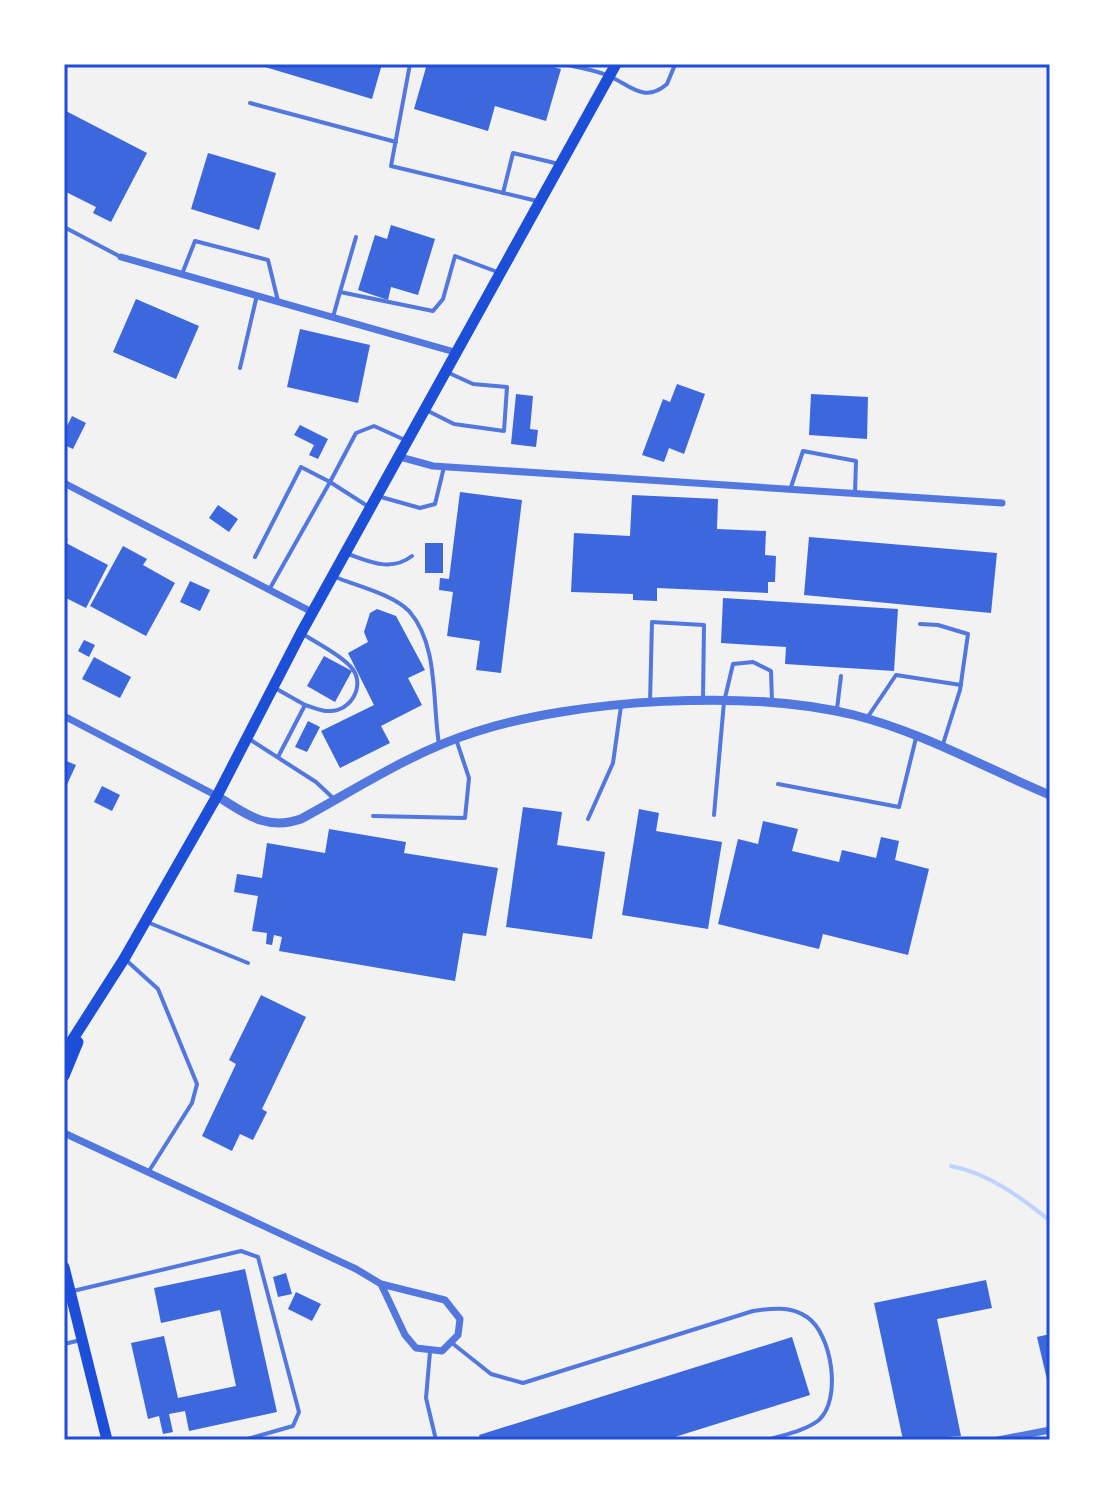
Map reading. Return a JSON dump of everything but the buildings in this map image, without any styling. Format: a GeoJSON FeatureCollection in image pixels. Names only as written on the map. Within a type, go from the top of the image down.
{"type":"FeatureCollection","features":[{"type":"Feature","properties":{"kind":"main road"},"geometry":{"type":"LineString","coordinates":[[64,1053],[124,959],[217,796],[312,612],[616,64]]}},
{"type":"Feature","properties":{"kind":"main road"},"geometry":{"type":"LineString","coordinates":[[64,1076],[83,1022]]}},
{"type":"Feature","properties":{"kind":"main road"},"geometry":{"type":"LineString","coordinates":[[64,1267],[70,1292],[69,1307],[82,1340],[107,1440]]}},
{"type":"Feature","properties":{"kind":"street"},"geometry":{"type":"LineString","coordinates":[[121,257],[458,353]]}},
{"type":"Feature","properties":{"kind":"street"},"geometry":{"type":"LineString","coordinates":[[400,457],[444,467],[1002,503]]}},
{"type":"Feature","properties":{"kind":"street"},"geometry":{"type":"LineString","coordinates":[[64,483],[312,612]]}},
{"type":"Feature","properties":{"kind":"street"},"geometry":{"type":"LineString","coordinates":[[64,716],[217,796],[257,822],[274,825],[301,819],[408,758],[456,739],[515,721],[650,704],[773,703],[837,712],[916,736],[1050,795]]}},
{"type":"Feature","properties":{"kind":"street"},"geometry":{"type":"LineString","coordinates":[[64,1133],[381,1284],[434,1297],[452,1305],[460,1327],[452,1343],[442,1351],[430,1352],[410,1343],[381,1284]]}},
{"type":"Feature","properties":{"kind":"street"},"geometry":{"type":"LineString","coordinates":[[998,1440],[1050,1430]]}},
{"type":"Feature","properties":{"kind":"lane"},"geometry":{"type":"LineString","coordinates":[[410,64],[391,166],[540,202]]}},
{"type":"Feature","properties":{"kind":"lane"},"geometry":{"type":"LineString","coordinates":[[565,64],[609,76],[630,90],[646,94],[667,84],[674,67]]}},
{"type":"Feature","properties":{"kind":"lane"},"geometry":{"type":"LineString","coordinates":[[250,103],[396,142]]}},
{"type":"Feature","properties":{"kind":"lane"},"geometry":{"type":"LineString","coordinates":[[503,193],[513,153],[561,165]]}},
{"type":"Feature","properties":{"kind":"lane"},"geometry":{"type":"LineString","coordinates":[[64,227],[121,257]]}},
{"type":"Feature","properties":{"kind":"lane"},"geometry":{"type":"LineString","coordinates":[[333,317],[356,237]]}},
{"type":"Feature","properties":{"kind":"lane"},"geometry":{"type":"LineString","coordinates":[[182,274],[195,241],[268,260],[278,301]]}},
{"type":"Feature","properties":{"kind":"lane"},"geometry":{"type":"LineString","coordinates":[[340,292],[429,312],[443,299],[455,256],[501,273]]}},
{"type":"Feature","properties":{"kind":"lane"},"geometry":{"type":"LineString","coordinates":[[240,368],[257,295]]}},
{"type":"Feature","properties":{"kind":"lane"},"geometry":{"type":"LineString","coordinates":[[426,410],[454,424],[504,431],[507,387],[473,384],[447,372]]}},
{"type":"Feature","properties":{"kind":"lane"},"geometry":{"type":"LineString","coordinates":[[269,590],[356,433],[374,426],[409,442]]}},
{"type":"Feature","properties":{"kind":"lane"},"geometry":{"type":"LineString","coordinates":[[790,490],[803,451],[856,461],[855,494]]}},
{"type":"Feature","properties":{"kind":"lane"},"geometry":{"type":"LineString","coordinates":[[255,557],[301,467],[371,508]]}},
{"type":"Feature","properties":{"kind":"lane"},"geometry":{"type":"LineString","coordinates":[[378,496],[420,508],[435,504],[444,467]]}},
{"type":"Feature","properties":{"kind":"lane"},"geometry":{"type":"LineString","coordinates":[[346,554],[391,566],[400,565],[412,556]]}},
{"type":"Feature","properties":{"kind":"lane"},"geometry":{"type":"LineString","coordinates":[[333,576],[408,610],[430,657],[439,746]]}},
{"type":"Feature","properties":{"kind":"lane"},"geometry":{"type":"LineString","coordinates":[[650,704],[652,622],[704,625],[703,702]]}},
{"type":"Feature","properties":{"kind":"lane"},"geometry":{"type":"LineString","coordinates":[[920,624],[938,625],[968,634],[961,685],[942,747]]}},
{"type":"Feature","properties":{"kind":"lane"},"geometry":{"type":"LineString","coordinates":[[273,687],[305,705],[329,712],[342,709],[356,694],[359,682],[350,665],[301,633]]}},
{"type":"Feature","properties":{"kind":"lane"},"geometry":{"type":"LineString","coordinates":[[714,815],[724,702],[733,664],[753,662],[771,671],[773,703]]}},
{"type":"Feature","properties":{"kind":"lane"},"geometry":{"type":"LineString","coordinates":[[867,719],[896,675],[961,685]]}},
{"type":"Feature","properties":{"kind":"lane"},"geometry":{"type":"LineString","coordinates":[[837,712],[841,676]]}},
{"type":"Feature","properties":{"kind":"lane"},"geometry":{"type":"LineString","coordinates":[[278,757],[305,705]]}},
{"type":"Feature","properties":{"kind":"lane"},"geometry":{"type":"LineString","coordinates":[[588,819],[613,763],[621,706]]}},
{"type":"Feature","properties":{"kind":"lane"},"geometry":{"type":"LineString","coordinates":[[778,784],[899,807],[916,736]]}},
{"type":"Feature","properties":{"kind":"lane"},"geometry":{"type":"LineString","coordinates":[[247,738],[316,782],[336,800]]}},
{"type":"Feature","properties":{"kind":"lane"},"geometry":{"type":"LineString","coordinates":[[373,816],[465,818],[469,778],[456,739]]}},
{"type":"Feature","properties":{"kind":"lane"},"geometry":{"type":"LineString","coordinates":[[145,921],[248,963]]}},
{"type":"Feature","properties":{"kind":"lane"},"geometry":{"type":"LineString","coordinates":[[124,959],[158,989],[197,1084],[192,1103],[149,1171]]}},
{"type":"Feature","properties":{"kind":"lane"},"geometry":{"type":"LineString","coordinates":[[70,1292],[241,1251],[258,1257],[299,1412],[293,1426],[244,1440]]}},
{"type":"Feature","properties":{"kind":"lane"},"geometry":{"type":"LineString","coordinates":[[452,1343],[477,1366],[502,1380],[535,1381],[753,1311],[785,1309],[809,1318],[822,1336],[832,1396],[819,1419],[767,1440]]}},
{"type":"Feature","properties":{"kind":"lane"},"geometry":{"type":"LineString","coordinates":[[64,1344],[82,1340]]}},
{"type":"Feature","properties":{"kind":"lane"},"geometry":{"type":"LineString","coordinates":[[430,1352],[426,1398],[436,1440]]}},
{"type":"Feature","properties":{"kind":"waterway"},"geometry":{"type":"LineString","coordinates":[[951,1166],[991,1180],[1050,1221]]}}]}
